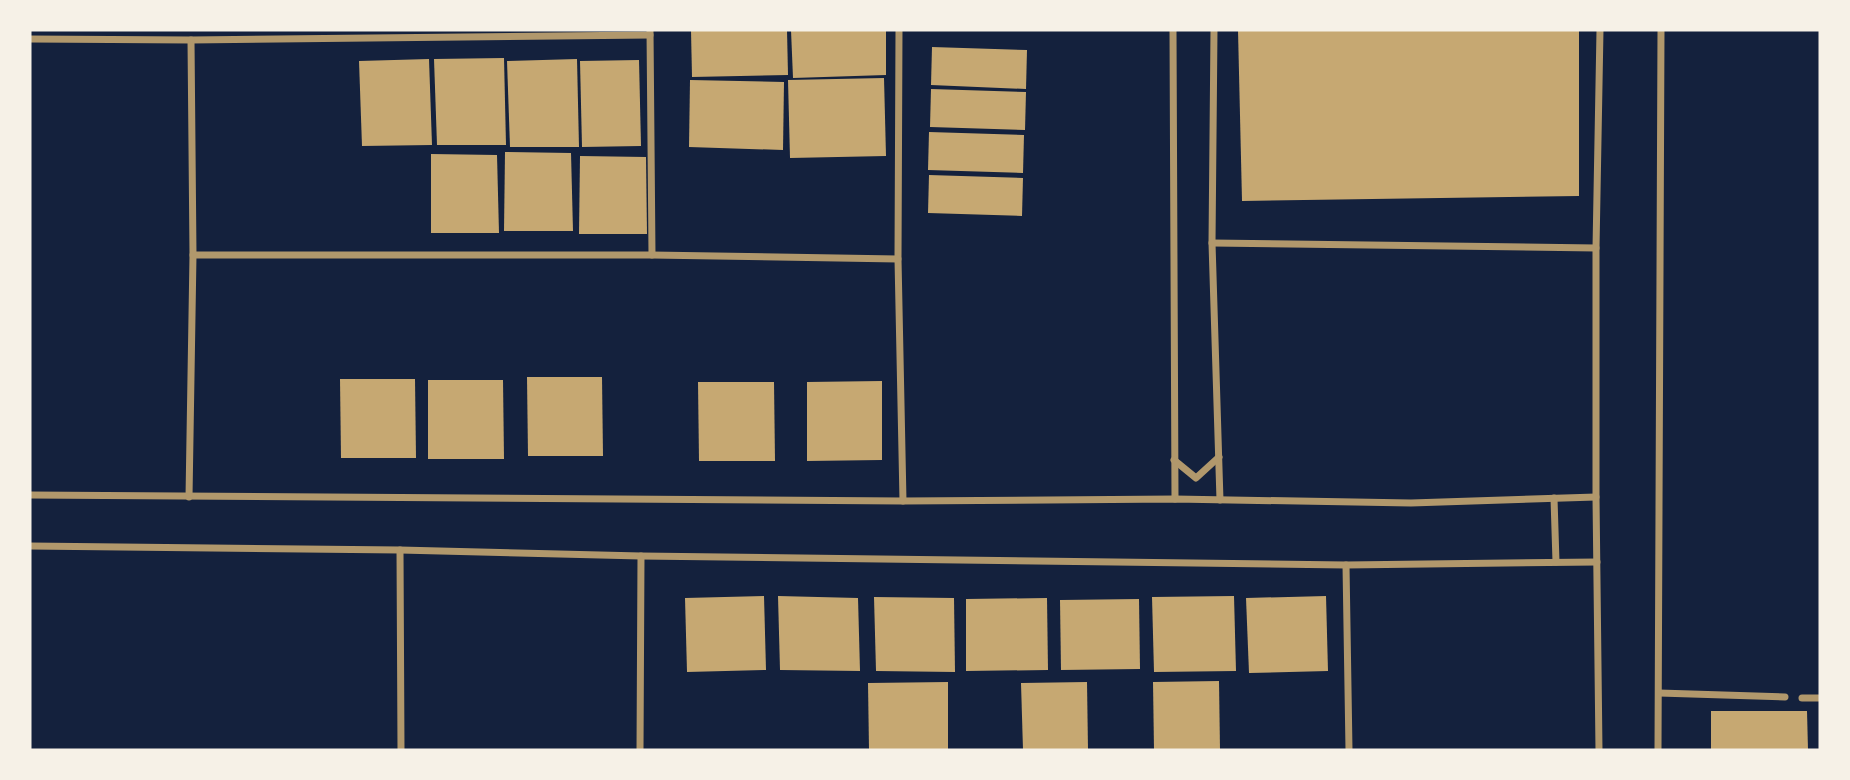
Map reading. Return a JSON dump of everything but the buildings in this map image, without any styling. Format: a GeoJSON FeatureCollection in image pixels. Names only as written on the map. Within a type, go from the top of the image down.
{"type":"FeatureCollection","features":[{"type":"Feature","properties":{"kind":"street"},"geometry":{"type":"LineString","coordinates":[[899,30],[898,259],[903,501]]}},
{"type":"Feature","properties":{"kind":"street"},"geometry":{"type":"LineString","coordinates":[[1174,30],[1175,499]]}},
{"type":"Feature","properties":{"kind":"street"},"geometry":{"type":"LineString","coordinates":[[1214,30],[1212,243],[1220,500]]}},
{"type":"Feature","properties":{"kind":"street"},"geometry":{"type":"LineString","coordinates":[[1600,30],[1596,247],[1600,750]]}},
{"type":"Feature","properties":{"kind":"street"},"geometry":{"type":"LineString","coordinates":[[1658,750],[1661,30]]}},
{"type":"Feature","properties":{"kind":"street"},"geometry":{"type":"LineString","coordinates":[[30,39],[191,40],[650,33],[652,255]]}},
{"type":"Feature","properties":{"kind":"street"},"geometry":{"type":"LineString","coordinates":[[189,496],[193,254],[191,40]]}},
{"type":"Feature","properties":{"kind":"street"},"geometry":{"type":"LineString","coordinates":[[1212,243],[1596,247]]}},
{"type":"Feature","properties":{"kind":"street"},"geometry":{"type":"LineString","coordinates":[[193,254],[652,255],[898,259]]}},
{"type":"Feature","properties":{"kind":"street"},"geometry":{"type":"LineString","coordinates":[[1174,460],[1196,478],[1219,457]]}},
{"type":"Feature","properties":{"kind":"street"},"geometry":{"type":"LineString","coordinates":[[30,495],[903,501],[1175,499],[1411,503],[1596,497]]}},
{"type":"Feature","properties":{"kind":"street"},"geometry":{"type":"LineString","coordinates":[[1554,498],[1556,562]]}},
{"type":"Feature","properties":{"kind":"street"},"geometry":{"type":"LineString","coordinates":[[30,546],[1346,565],[1597,562]]}},
{"type":"Feature","properties":{"kind":"street"},"geometry":{"type":"LineString","coordinates":[[400,550],[401,750]]}},
{"type":"Feature","properties":{"kind":"street"},"geometry":{"type":"LineString","coordinates":[[640,750],[641,556]]}},
{"type":"Feature","properties":{"kind":"street"},"geometry":{"type":"LineString","coordinates":[[1346,565],[1349,750]]}},
{"type":"Feature","properties":{"kind":"street"},"geometry":{"type":"LineString","coordinates":[[1660,694],[1785,697]]}},
{"type":"Feature","properties":{"kind":"street"},"geometry":{"type":"LineString","coordinates":[[1802,698],[1820,698]]}}]}
